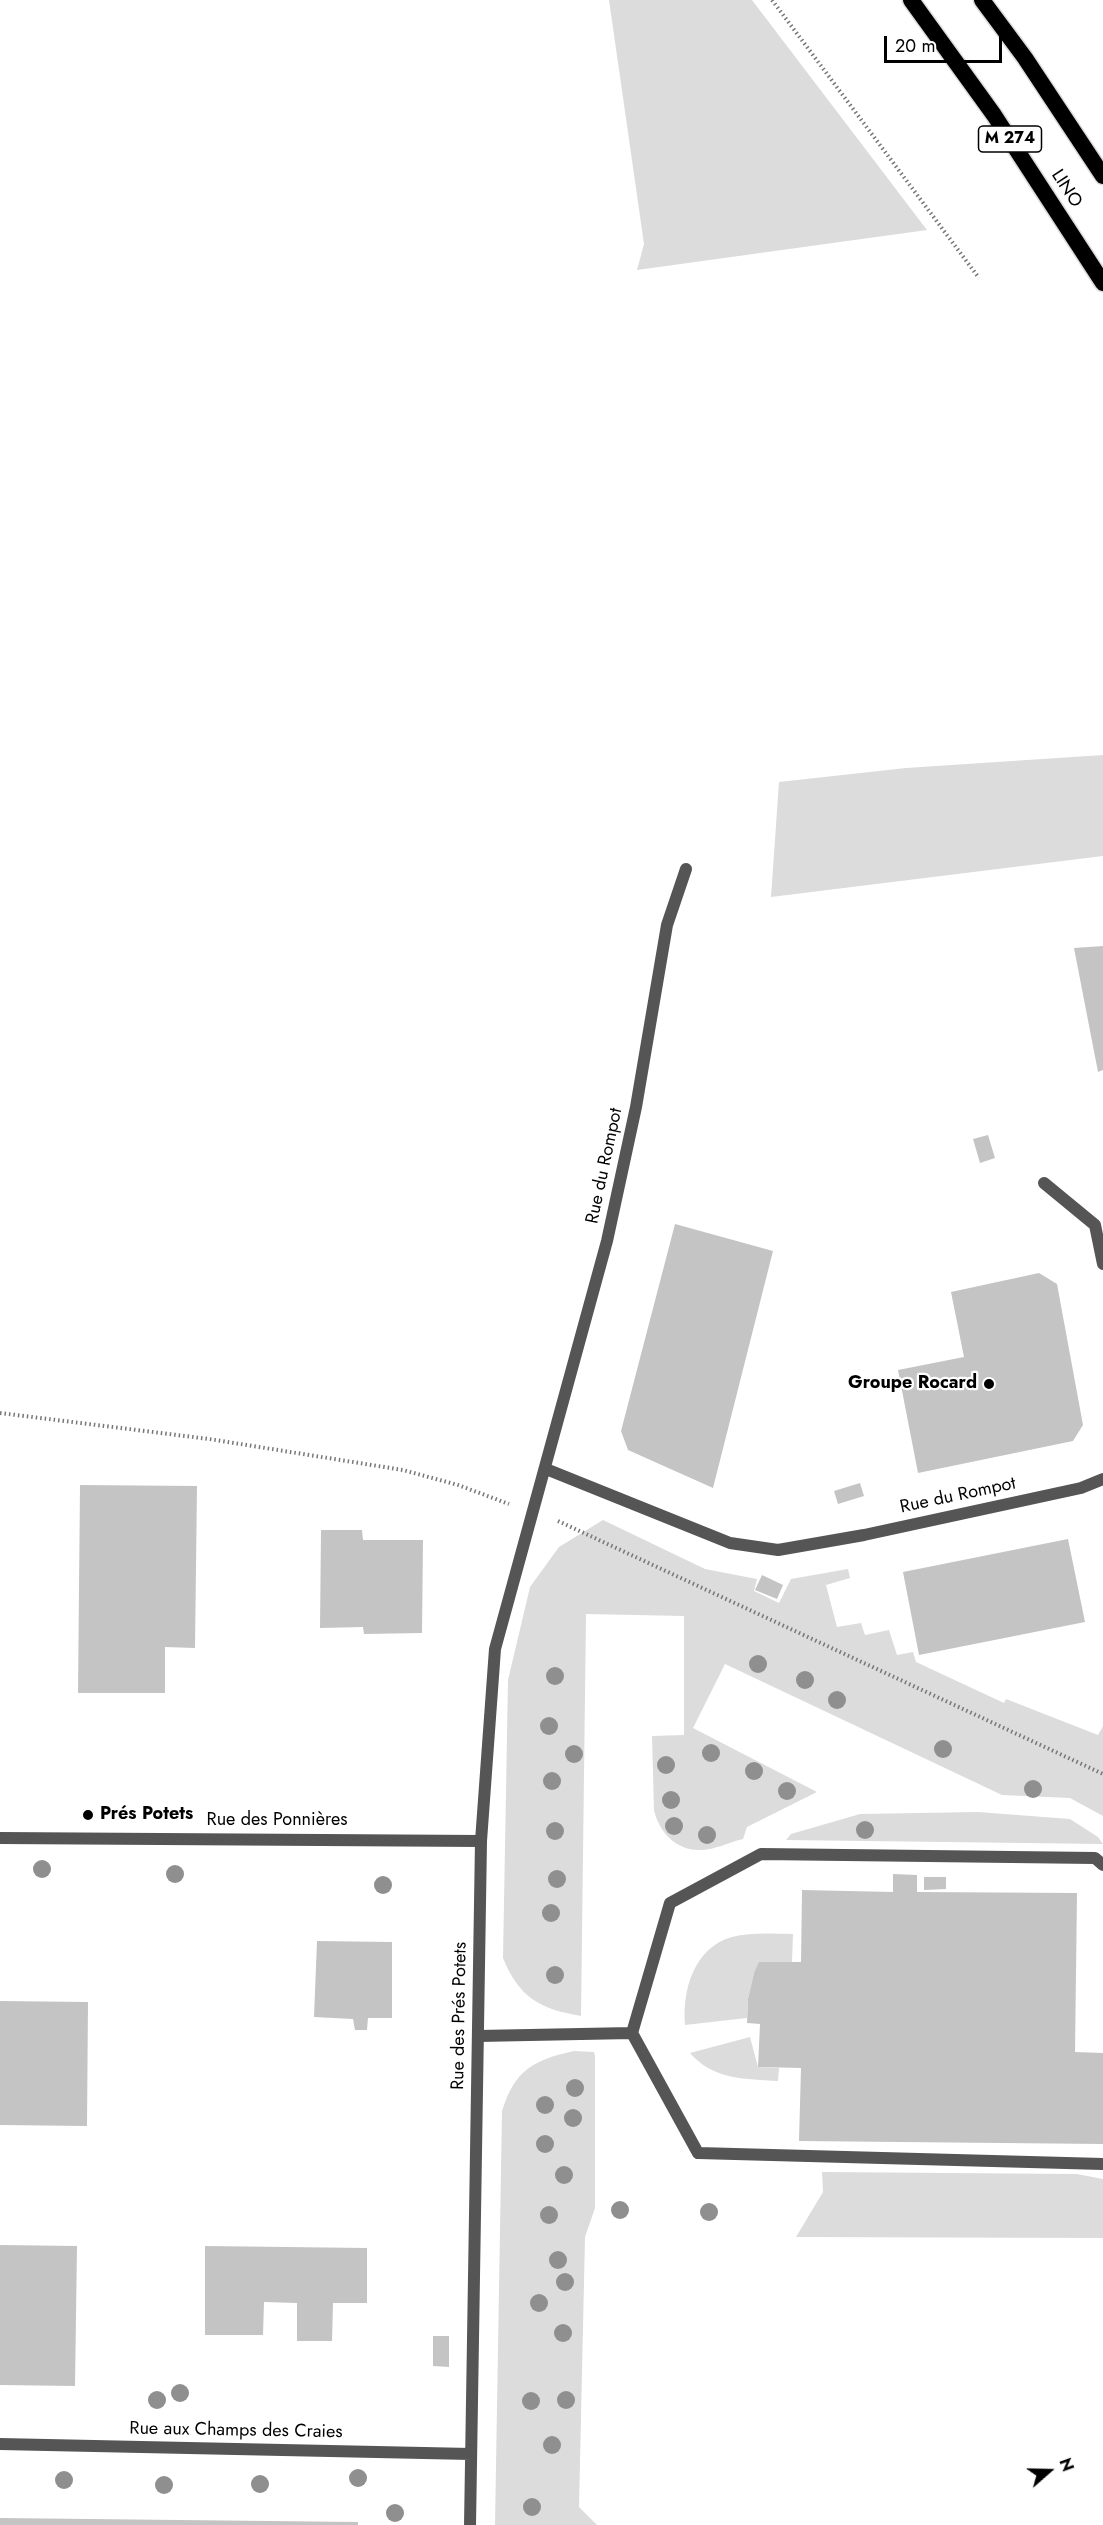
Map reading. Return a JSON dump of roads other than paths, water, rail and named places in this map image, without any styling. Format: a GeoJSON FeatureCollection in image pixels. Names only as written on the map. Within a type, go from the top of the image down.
{"type":"FeatureCollection","features":[{"type":"Feature","properties":{"kind":"highway","name":"LINO"},"geometry":{"type":"LineString","coordinates":[[911,0],[994,114],[1103,283]]}},
{"type":"Feature","properties":{"kind":"highway","name":"M 274"},"geometry":{"type":"LineString","coordinates":[[982,0],[1025,58],[1103,176]]}},
{"type":"Feature","properties":{"kind":"street","name":"Rue du Rompot"},"geometry":{"type":"LineString","coordinates":[[534,1514],[607,1241],[636,1107],[667,925],[686,869]]}},
{"type":"Feature","properties":{"kind":"street"},"geometry":{"type":"LineString","coordinates":[[1044,1183],[1095,1225],[1103,1264]]}},
{"type":"Feature","properties":{"kind":"street","name":"Rue du Rompot"},"geometry":{"type":"LineString","coordinates":[[546,1469],[730,1543],[778,1550],[853,1537],[1081,1488],[1103,1479]]}},
{"type":"Feature","properties":{"kind":"street","name":"Rue des Prés Potets"},"geometry":{"type":"LineString","coordinates":[[470,2525],[481,1840],[495,1649],[534,1514]]}},
{"type":"Feature","properties":{"kind":"street","name":"Rue des Ponnières"},"geometry":{"type":"LineString","coordinates":[[0,1838],[481,1840]]}},
{"type":"Feature","properties":{"kind":"street"},"geometry":{"type":"LineString","coordinates":[[1103,1864],[1095,1858],[760,1854],[670,1903],[632,2033],[698,2153],[1103,2164]]}},
{"type":"Feature","properties":{"kind":"street"},"geometry":{"type":"LineString","coordinates":[[478,2036],[632,2033]]}},
{"type":"Feature","properties":{"kind":"street","name":"Rue aux Champs des Craies"},"geometry":{"type":"LineString","coordinates":[[0,2444],[471,2454]]}},
{"type":"Feature","properties":{"kind":"place","name":"Groupe Rocard"},"geometry":{"type":"Point","coordinates":[989,1384]}},
{"type":"Feature","properties":{"kind":"place","name":"Prés Potets"},"geometry":{"type":"Point","coordinates":[88,1815]}}]}
